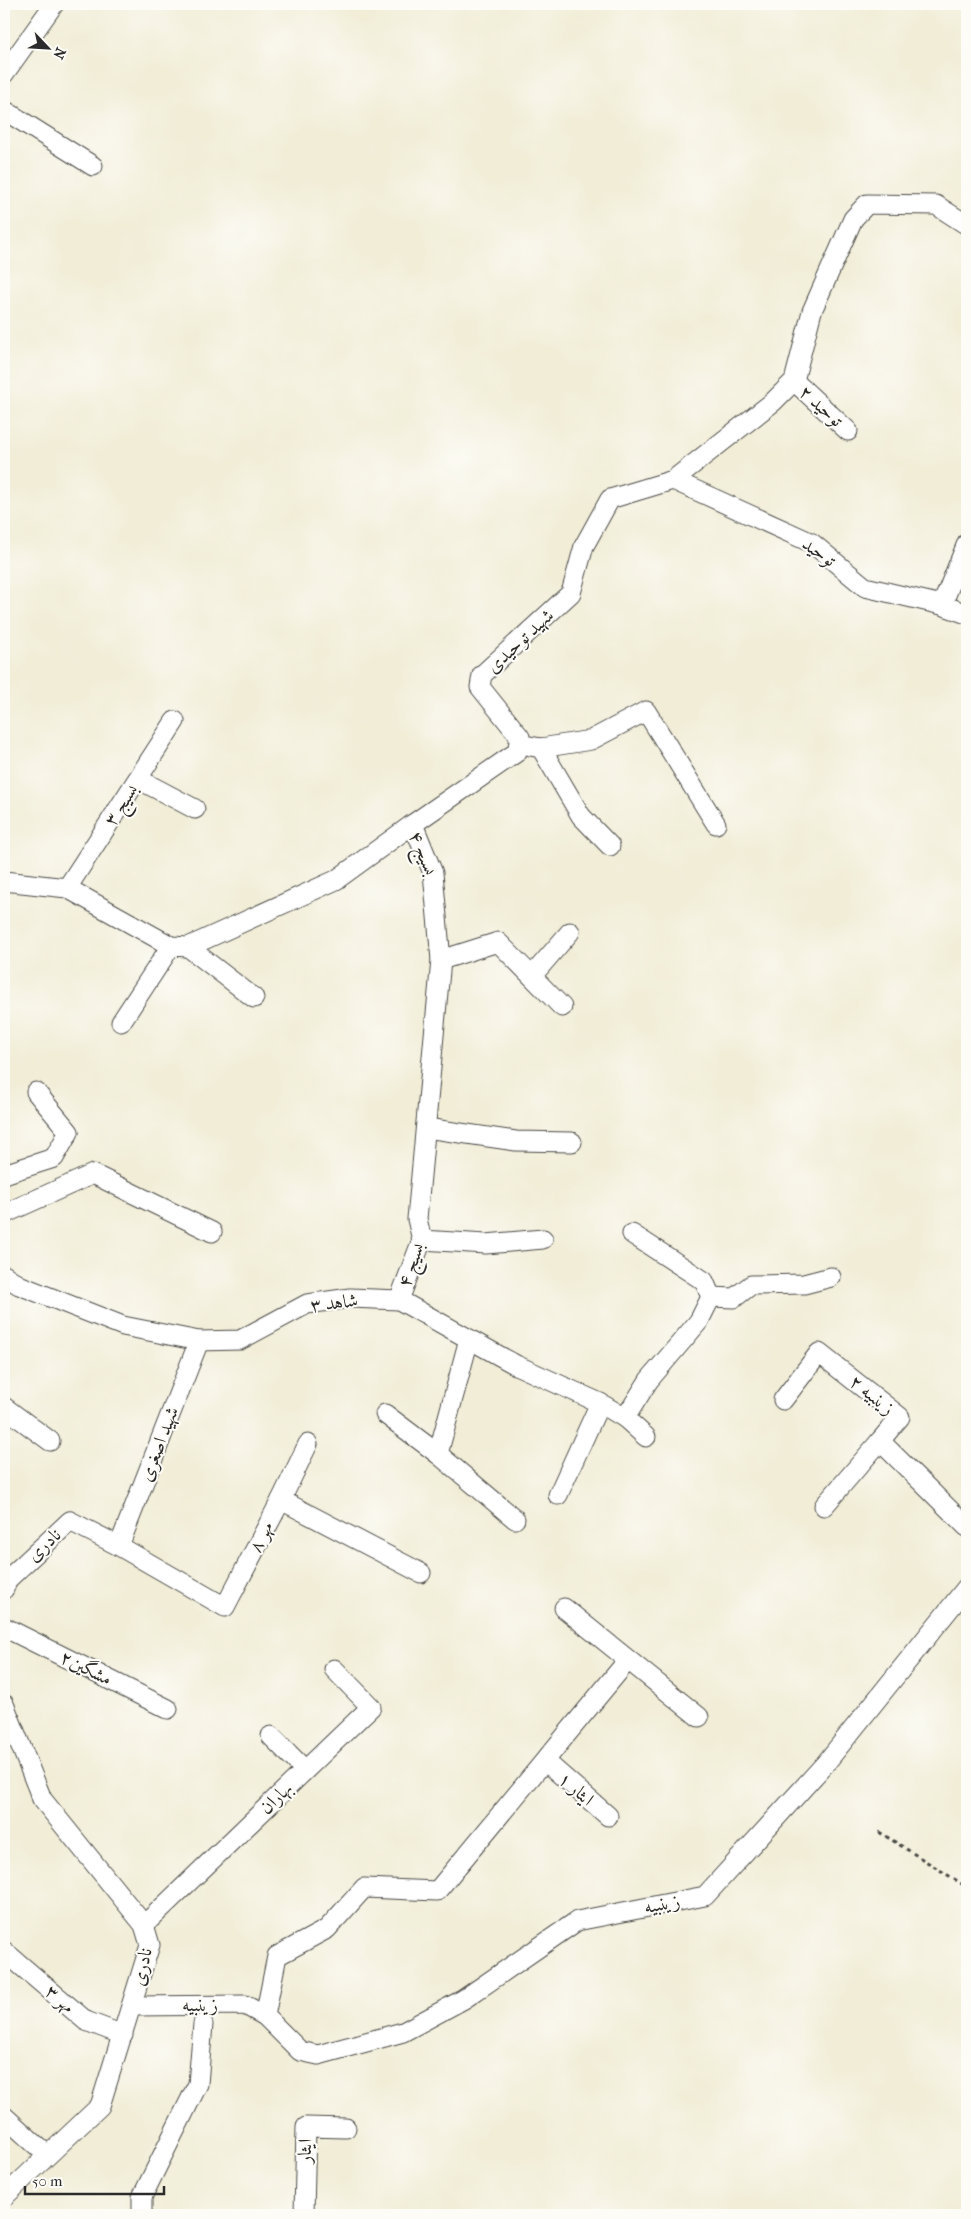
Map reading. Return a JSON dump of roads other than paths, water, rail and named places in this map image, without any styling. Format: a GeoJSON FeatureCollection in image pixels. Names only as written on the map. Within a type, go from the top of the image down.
{"type":"FeatureCollection","features":[{"type":"Feature","properties":{"kind":"street"},"geometry":{"type":"LineString","coordinates":[[4,74],[54,4]]}},
{"type":"Feature","properties":{"kind":"street"},"geometry":{"type":"LineString","coordinates":[[4,110],[93,166]]}},
{"type":"Feature","properties":{"kind":"street"},"geometry":{"type":"LineString","coordinates":[[673,480],[772,402],[794,381],[812,311],[853,219],[867,204],[936,205],[967,225]]}},
{"type":"Feature","properties":{"kind":"street","name":"توحید ۲"},"geometry":{"type":"LineString","coordinates":[[794,381],[848,431]]}},
{"type":"Feature","properties":{"kind":"street","name":"توحید"},"geometry":{"type":"LineString","coordinates":[[673,480],[812,543],[865,586],[942,605],[967,614]]}},
{"type":"Feature","properties":{"kind":"street","name":"شهید توحیدی"},"geometry":{"type":"LineString","coordinates":[[519,744],[520,737],[480,687],[482,675],[571,593],[584,546],[610,499],[673,480]]}},
{"type":"Feature","properties":{"kind":"street"},"geometry":{"type":"LineString","coordinates":[[942,605],[967,543]]}},
{"type":"Feature","properties":{"kind":"street"},"geometry":{"type":"LineString","coordinates":[[413,824],[518,752],[519,744],[541,748],[591,740],[646,711],[716,824]]}},
{"type":"Feature","properties":{"kind":"street","name":"بسیج ۳"},"geometry":{"type":"LineString","coordinates":[[67,888],[175,721]]}},
{"type":"Feature","properties":{"kind":"street"},"geometry":{"type":"LineString","coordinates":[[541,748],[581,816],[610,846]]}},
{"type":"Feature","properties":{"kind":"street"},"geometry":{"type":"LineString","coordinates":[[138,779],[194,809]]}},
{"type":"Feature","properties":{"kind":"street","name":"بسیج ۴"},"geometry":{"type":"LineString","coordinates":[[180,946],[336,880],[413,824],[433,873],[441,960],[417,1219],[422,1240],[399,1300]]}},
{"type":"Feature","properties":{"kind":"street"},"geometry":{"type":"LineString","coordinates":[[4,881],[67,888],[180,946],[254,998]]}},
{"type":"Feature","properties":{"kind":"street"},"geometry":{"type":"LineString","coordinates":[[532,976],[570,932]]}},
{"type":"Feature","properties":{"kind":"street"},"geometry":{"type":"LineString","coordinates":[[441,960],[498,942],[562,1007]]}},
{"type":"Feature","properties":{"kind":"street"},"geometry":{"type":"LineString","coordinates":[[121,1022],[180,946]]}},
{"type":"Feature","properties":{"kind":"street"},"geometry":{"type":"LineString","coordinates":[[4,1174],[54,1158],[69,1132],[36,1092]]}},
{"type":"Feature","properties":{"kind":"street"},"geometry":{"type":"LineString","coordinates":[[426,1128],[516,1140],[572,1142]]}},
{"type":"Feature","properties":{"kind":"street"},"geometry":{"type":"LineString","coordinates":[[4,1214],[93,1174],[212,1232]]}},
{"type":"Feature","properties":{"kind":"street"},"geometry":{"type":"LineString","coordinates":[[632,1234],[704,1281],[711,1297]]}},
{"type":"Feature","properties":{"kind":"street"},"geometry":{"type":"LineString","coordinates":[[422,1240],[486,1244],[544,1239]]}},
{"type":"Feature","properties":{"kind":"street","name":"شاهد ۳"},"geometry":{"type":"LineString","coordinates":[[4,1275],[19,1285],[123,1326],[199,1341],[240,1340],[307,1304],[350,1298],[399,1300],[516,1365],[600,1403],[625,1418],[646,1437]]}},
{"type":"Feature","properties":{"kind":"street"},"geometry":{"type":"LineString","coordinates":[[711,1297],[734,1298],[751,1285],[804,1284],[832,1277]]}},
{"type":"Feature","properties":{"kind":"street"},"geometry":{"type":"LineString","coordinates":[[625,1418],[649,1380],[699,1321],[711,1297]]}},
{"type":"Feature","properties":{"kind":"street"},"geometry":{"type":"LineString","coordinates":[[438,1454],[469,1340]]}},
{"type":"Feature","properties":{"kind":"street","name":"شهید اصغری"},"geometry":{"type":"LineString","coordinates":[[119,1546],[199,1341]]}},
{"type":"Feature","properties":{"kind":"street","name":"زینبیه ۲"},"geometry":{"type":"LineString","coordinates":[[783,1400],[819,1353],[900,1417],[880,1441],[967,1527]]}},
{"type":"Feature","properties":{"kind":"street"},"geometry":{"type":"LineString","coordinates":[[558,1495],[600,1403]]}},
{"type":"Feature","properties":{"kind":"street"},"geometry":{"type":"LineString","coordinates":[[4,1407],[50,1441]]}},
{"type":"Feature","properties":{"kind":"street"},"geometry":{"type":"LineString","coordinates":[[385,1414],[438,1454],[515,1519]]}},
{"type":"Feature","properties":{"kind":"street"},"geometry":{"type":"LineString","coordinates":[[824,1506],[880,1441]]}},
{"type":"Feature","properties":{"kind":"street"},"geometry":{"type":"LineString","coordinates":[[281,1500],[308,1444]]}},
{"type":"Feature","properties":{"kind":"street","name":"مهر ۸"},"geometry":{"type":"LineString","coordinates":[[119,1546],[225,1607],[281,1500],[421,1573]]}},
{"type":"Feature","properties":{"kind":"street","name":"نادری"},"geometry":{"type":"LineString","coordinates":[[4,1589],[8,1580],[70,1521],[119,1546]]}},
{"type":"Feature","properties":{"kind":"street","name":"زینبیه"},"geometry":{"type":"LineString","coordinates":[[133,2006],[245,2005],[265,2016],[300,2051],[318,2055],[403,2032],[464,1999],[577,1921],[705,1896],[825,1764],[967,1586]]}},
{"type":"Feature","properties":{"kind":"street"},"geometry":{"type":"LineString","coordinates":[[564,1608],[699,1717]]}},
{"type":"Feature","properties":{"kind":"street","name":"مشگین۲"},"geometry":{"type":"LineString","coordinates":[[4,1627],[168,1708]]}},
{"type":"Feature","properties":{"kind":"street"},"geometry":{"type":"LineString","coordinates":[[265,2016],[277,1956],[327,1929],[364,1888],[438,1891],[628,1660]]}},
{"type":"Feature","properties":{"kind":"street","name":"بهاران"},"geometry":{"type":"LineString","coordinates":[[144,1925],[371,1706],[334,1669]]}},
{"type":"Feature","properties":{"kind":"street","name":"نادری"},"geometry":{"type":"LineString","coordinates":[[4,1704],[42,1799],[144,1925],[150,1945],[133,2006],[100,2106],[4,2196]]}},
{"type":"Feature","properties":{"kind":"street"},"geometry":{"type":"LineString","coordinates":[[271,1736],[305,1770]]}},
{"type":"Feature","properties":{"kind":"street","name":"ایثار ۱"},"geometry":{"type":"LineString","coordinates":[[545,1761],[608,1816]]}},
{"type":"Feature","properties":{"kind":"street","name":"مهر ۳"},"geometry":{"type":"LineString","coordinates":[[4,1951],[86,2021],[123,2035]]}},
{"type":"Feature","properties":{"kind":"street"},"geometry":{"type":"LineString","coordinates":[[142,2215],[142,2197],[198,2084],[203,2024]]}},
{"type":"Feature","properties":{"kind":"street"},"geometry":{"type":"LineString","coordinates":[[4,2116],[47,2155]]}},
{"type":"Feature","properties":{"kind":"street","name":"ایثار"},"geometry":{"type":"LineString","coordinates":[[304,2215],[306,2127],[346,2128]]}}]}
